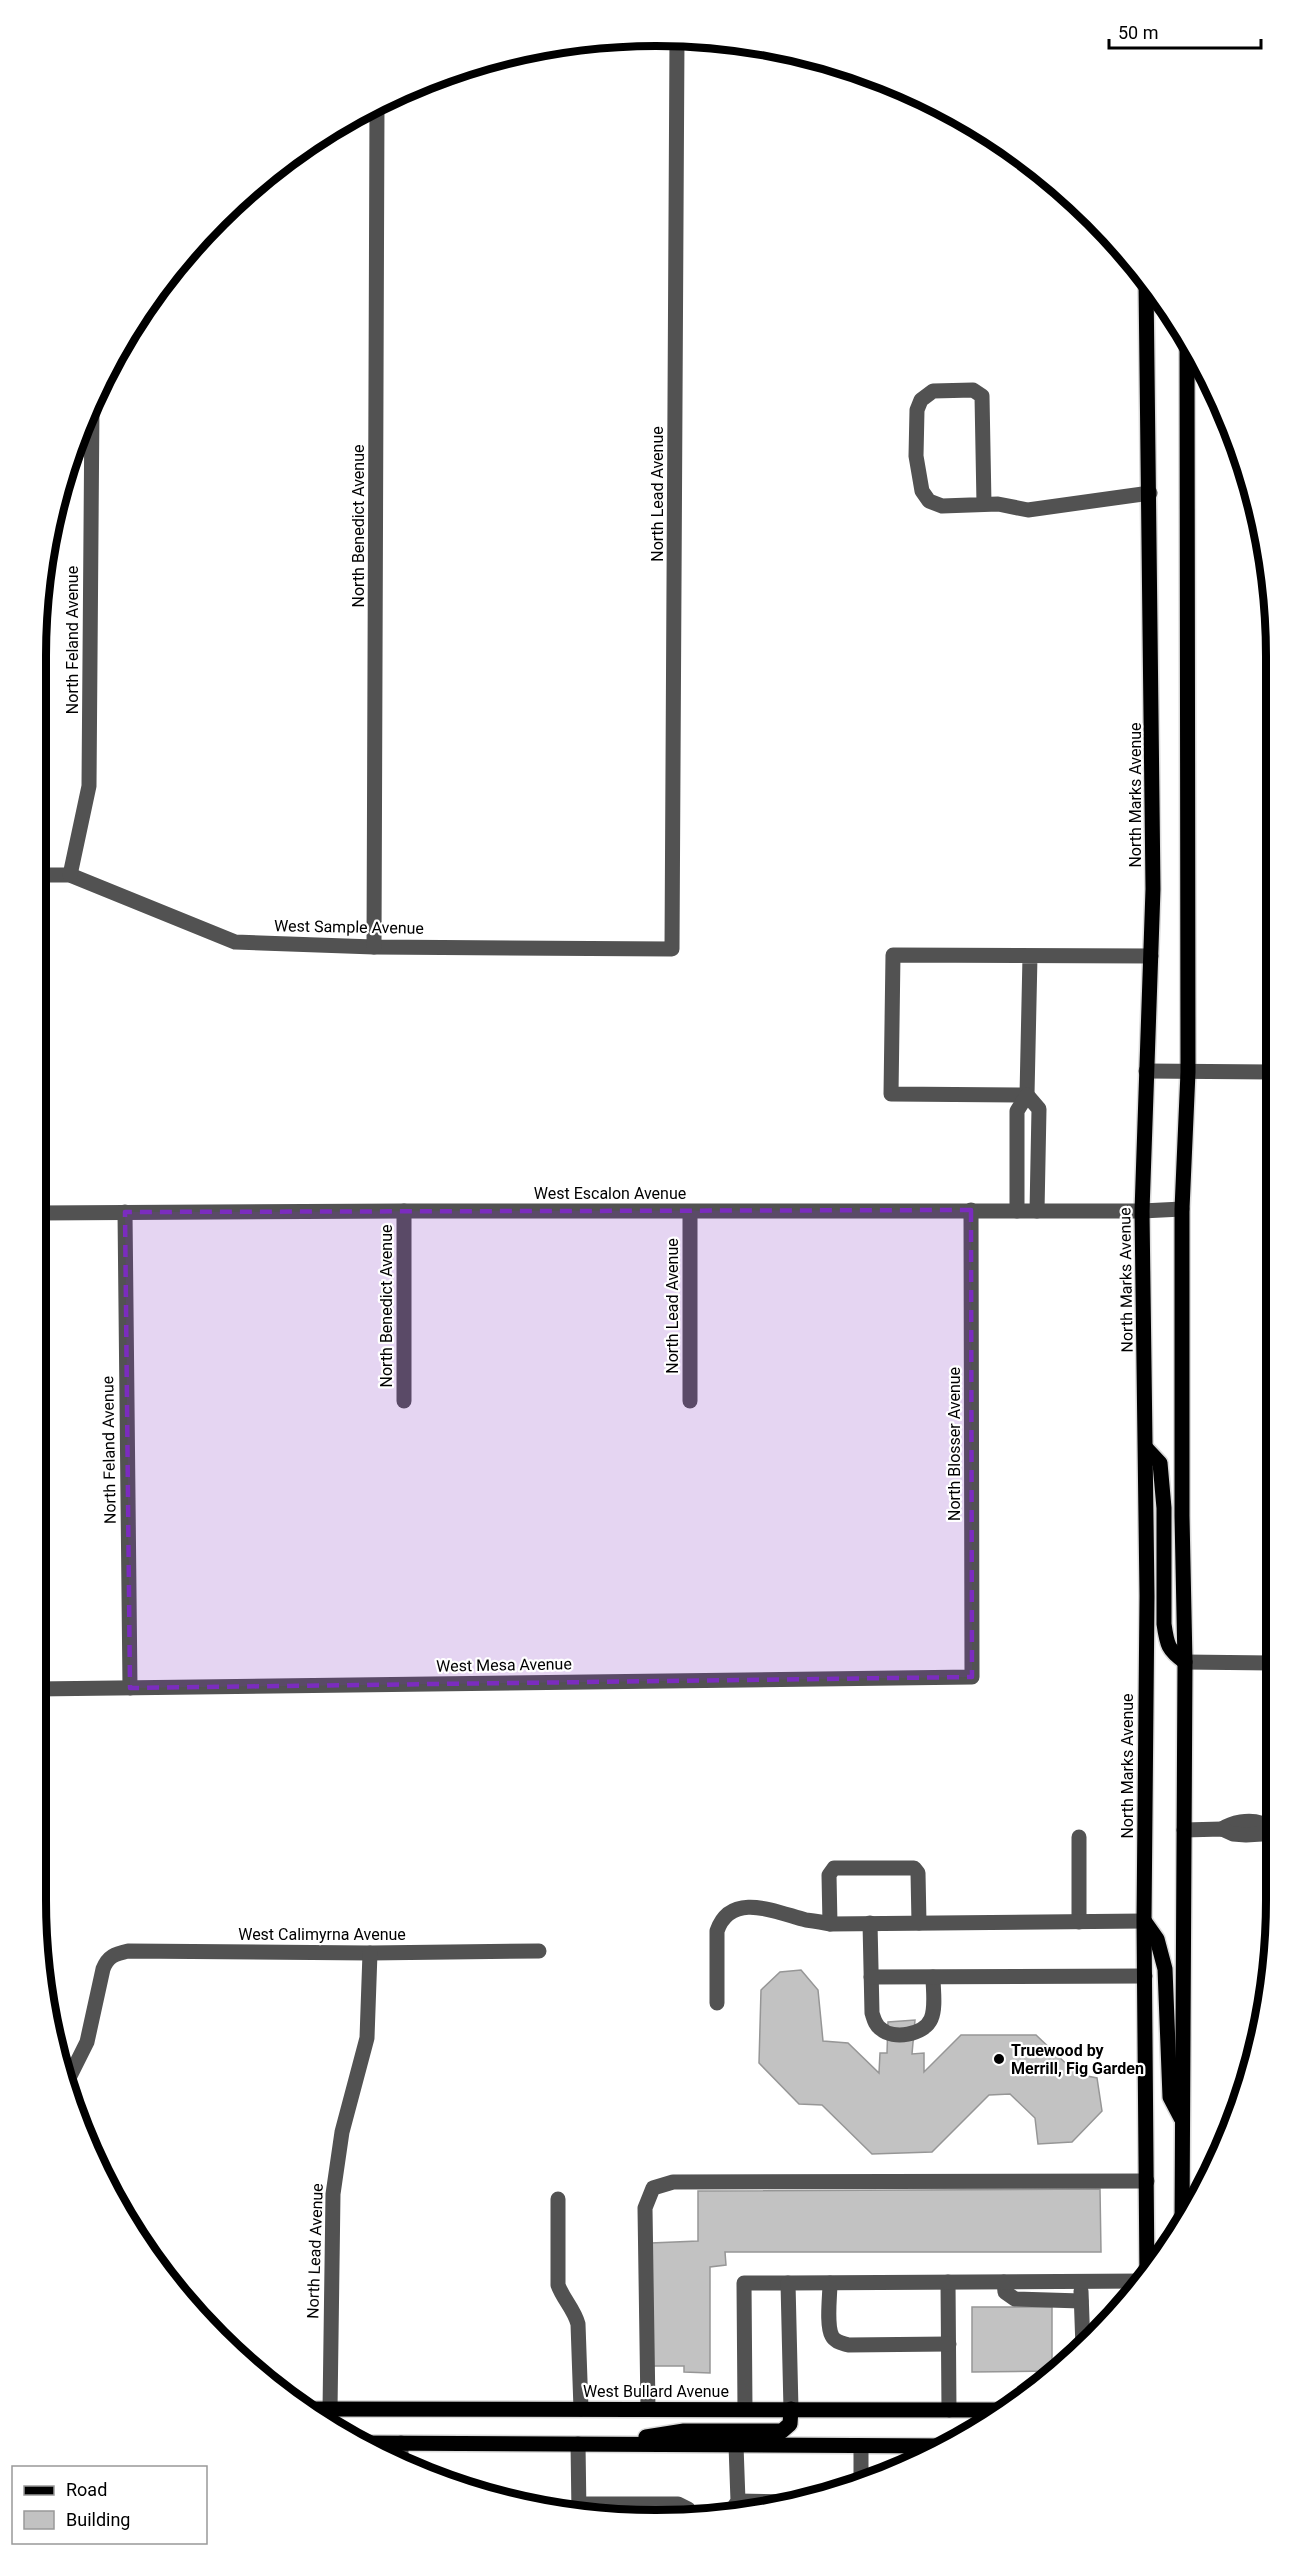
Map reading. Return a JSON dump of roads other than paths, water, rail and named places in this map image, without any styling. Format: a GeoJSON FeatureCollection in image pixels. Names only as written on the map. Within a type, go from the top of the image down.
{"type":"FeatureCollection","features":[{"type":"Feature","properties":{"kind":"main road","name":"North Marks Avenue"},"geometry":{"type":"LineString","coordinates":[[1146,294],[1153,889],[1142,1211],[1146,1448],[1144,1921],[1146,2263]]}},
{"type":"Feature","properties":{"kind":"main road"},"geometry":{"type":"LineString","coordinates":[[1183,2207],[1185,1662],[1182,1516],[1182,1209],[1188,1072],[1187,356]]}},
{"type":"Feature","properties":{"kind":"main road"},"geometry":{"type":"LineString","coordinates":[[1146,1448],[1160,1463],[1164,1508],[1164,1624],[1167,1642],[1171,1653],[1185,1662]]}},
{"type":"Feature","properties":{"kind":"main road"},"geometry":{"type":"LineString","coordinates":[[1144,1921],[1157,1939],[1165,1969],[1170,2097],[1182,2120]]}},
{"type":"Feature","properties":{"kind":"main road"},"geometry":{"type":"LineString","coordinates":[[602,2444],[684,2431],[782,2431],[790,2424],[791,2409]]}},
{"type":"Feature","properties":{"kind":"main road","name":"West Bullard Avenue"},"geometry":{"type":"LineString","coordinates":[[322,2410],[990,2410]]}},
{"type":"Feature","properties":{"kind":"main road"},"geometry":{"type":"LineString","coordinates":[[736,2445],[741,2435],[752,2431]]}},
{"type":"Feature","properties":{"kind":"main road"},"geometry":{"type":"LineString","coordinates":[[379,2443],[928,2446]]}},
{"type":"Feature","properties":{"kind":"street","name":"North Lead Avenue"},"geometry":{"type":"LineString","coordinates":[[672,949],[677,47]]}},
{"type":"Feature","properties":{"kind":"street","name":"North Benedict Avenue"},"geometry":{"type":"LineString","coordinates":[[374,947],[377,114]]}},
{"type":"Feature","properties":{"kind":"street"},"geometry":{"type":"LineString","coordinates":[[984,504],[982,396],[973,390],[933,391],[921,400],[917,410],[916,456],[922,491],[929,501],[942,506],[984,504],[1028,510],[1150,493]]}},
{"type":"Feature","properties":{"kind":"street","name":"North Feland Avenue"},"geometry":{"type":"LineString","coordinates":[[70,875],[89,786],[92,426]]}},
{"type":"Feature","properties":{"kind":"street","name":"West Sample Avenue"},"geometry":{"type":"LineString","coordinates":[[46,875],[70,875],[235,942],[374,947],[672,949]]}},
{"type":"Feature","properties":{"kind":"street"},"geometry":{"type":"LineString","coordinates":[[1036,1211],[1039,1109],[1027,1095],[891,1094],[893,955],[1151,956]]}},
{"type":"Feature","properties":{"kind":"street"},"geometry":{"type":"LineString","coordinates":[[1017,1211],[1017,1111],[1027,1095],[1030,956]]}},
{"type":"Feature","properties":{"kind":"street"},"geometry":{"type":"LineString","coordinates":[[1146,1071],[1266,1072]]}},
{"type":"Feature","properties":{"kind":"street","name":"West Escalon Avenue"},"geometry":{"type":"LineString","coordinates":[[46,1213],[1142,1211],[1182,1209]]}},
{"type":"Feature","properties":{"kind":"street","name":"North Blosser Avenue"},"geometry":{"type":"LineString","coordinates":[[971,1210],[972,1677]]}},
{"type":"Feature","properties":{"kind":"street","name":"North Benedict Avenue"},"geometry":{"type":"LineString","coordinates":[[404,1211],[404,1401]]}},
{"type":"Feature","properties":{"kind":"street","name":"North Feland Avenue"},"geometry":{"type":"LineString","coordinates":[[125,1212],[130,1688]]}},
{"type":"Feature","properties":{"kind":"street","name":"North Lead Avenue"},"geometry":{"type":"LineString","coordinates":[[690,1212],[690,1401]]}},
{"type":"Feature","properties":{"kind":"street"},"geometry":{"type":"LineString","coordinates":[[1185,1662],[1266,1663]]}},
{"type":"Feature","properties":{"kind":"street","name":"West Mesa Avenue"},"geometry":{"type":"LineString","coordinates":[[46,1689],[972,1677]]}},
{"type":"Feature","properties":{"kind":"street"},"geometry":{"type":"LineString","coordinates":[[1184,1830],[1222,1829],[1232,1822],[1260,1822],[1266,1825]]}},
{"type":"Feature","properties":{"kind":"street"},"geometry":{"type":"LineString","coordinates":[[1079,1837],[1079,1922]]}},
{"type":"Feature","properties":{"kind":"street"},"geometry":{"type":"LineString","coordinates":[[830,1924],[829,1875],[834,1868],[914,1868],[918,1873],[919,1923]]}},
{"type":"Feature","properties":{"kind":"street"},"geometry":{"type":"LineString","coordinates":[[717,2003],[717,1931],[720,1923],[728,1914],[738,1910],[762,1906],[805,1920],[830,1924],[1144,1921]]}},
{"type":"Feature","properties":{"kind":"street"},"geometry":{"type":"LineString","coordinates":[[870,1923],[872,2013],[876,2025],[888,2033],[914,2034],[927,2026],[932,2016],[933,1977]]}},
{"type":"Feature","properties":{"kind":"street","name":"West Calimyrna Avenue"},"geometry":{"type":"LineString","coordinates":[[72,2072],[87,2042],[107,1959],[116,1953],[128,1951],[370,1953],[539,1951]]}},
{"type":"Feature","properties":{"kind":"street","name":"North Lead Avenue"},"geometry":{"type":"LineString","coordinates":[[330,2410],[333,2194],[342,2132],[367,2038],[370,1953]]}},
{"type":"Feature","properties":{"kind":"street"},"geometry":{"type":"LineString","coordinates":[[871,1977],[1146,1976]]}},
{"type":"Feature","properties":{"kind":"street"},"geometry":{"type":"LineString","coordinates":[[648,2409],[645,2208],[653,2188],[673,2182],[1147,2181]]}},
{"type":"Feature","properties":{"kind":"street"},"geometry":{"type":"LineString","coordinates":[[558,2199],[558,2284],[562,2295],[576,2314],[578,2324],[581,2409]]}},
{"type":"Feature","properties":{"kind":"street"},"geometry":{"type":"LineString","coordinates":[[745,2409],[744,2283],[1132,2280]]}},
{"type":"Feature","properties":{"kind":"street"},"geometry":{"type":"LineString","coordinates":[[948,2282],[949,2410]]}},
{"type":"Feature","properties":{"kind":"street"},"geometry":{"type":"LineString","coordinates":[[1004,2282],[1005,2292],[1015,2299],[1081,2301]]}},
{"type":"Feature","properties":{"kind":"street"},"geometry":{"type":"LineString","coordinates":[[1081,2282],[1082,2336]]}},
{"type":"Feature","properties":{"kind":"street"},"geometry":{"type":"LineString","coordinates":[[788,2283],[791,2409]]}},
{"type":"Feature","properties":{"kind":"street"},"geometry":{"type":"LineString","coordinates":[[830,2283],[830,2327],[832,2336],[838,2342],[848,2345],[949,2344]]}},
{"type":"Feature","properties":{"kind":"street"},"geometry":{"type":"LineString","coordinates":[[401,2443],[401,2453]]}},
{"type":"Feature","properties":{"kind":"street"},"geometry":{"type":"LineString","coordinates":[[578,2444],[579,2504]]}},
{"type":"Feature","properties":{"kind":"street"},"geometry":{"type":"LineString","coordinates":[[734,2504],[736,2445]]}},
{"type":"Feature","properties":{"kind":"street"},"geometry":{"type":"LineString","coordinates":[[861,2446],[861,2474]]}},
{"type":"Feature","properties":{"kind":"street"},"geometry":{"type":"LineString","coordinates":[[606,2507],[678,2504],[687,2508]]}},
{"type":"Feature","properties":{"kind":"place","name":"Truewood by Merrill, Fig Garden"},"geometry":{"type":"Point","coordinates":[999,2059]}}]}
